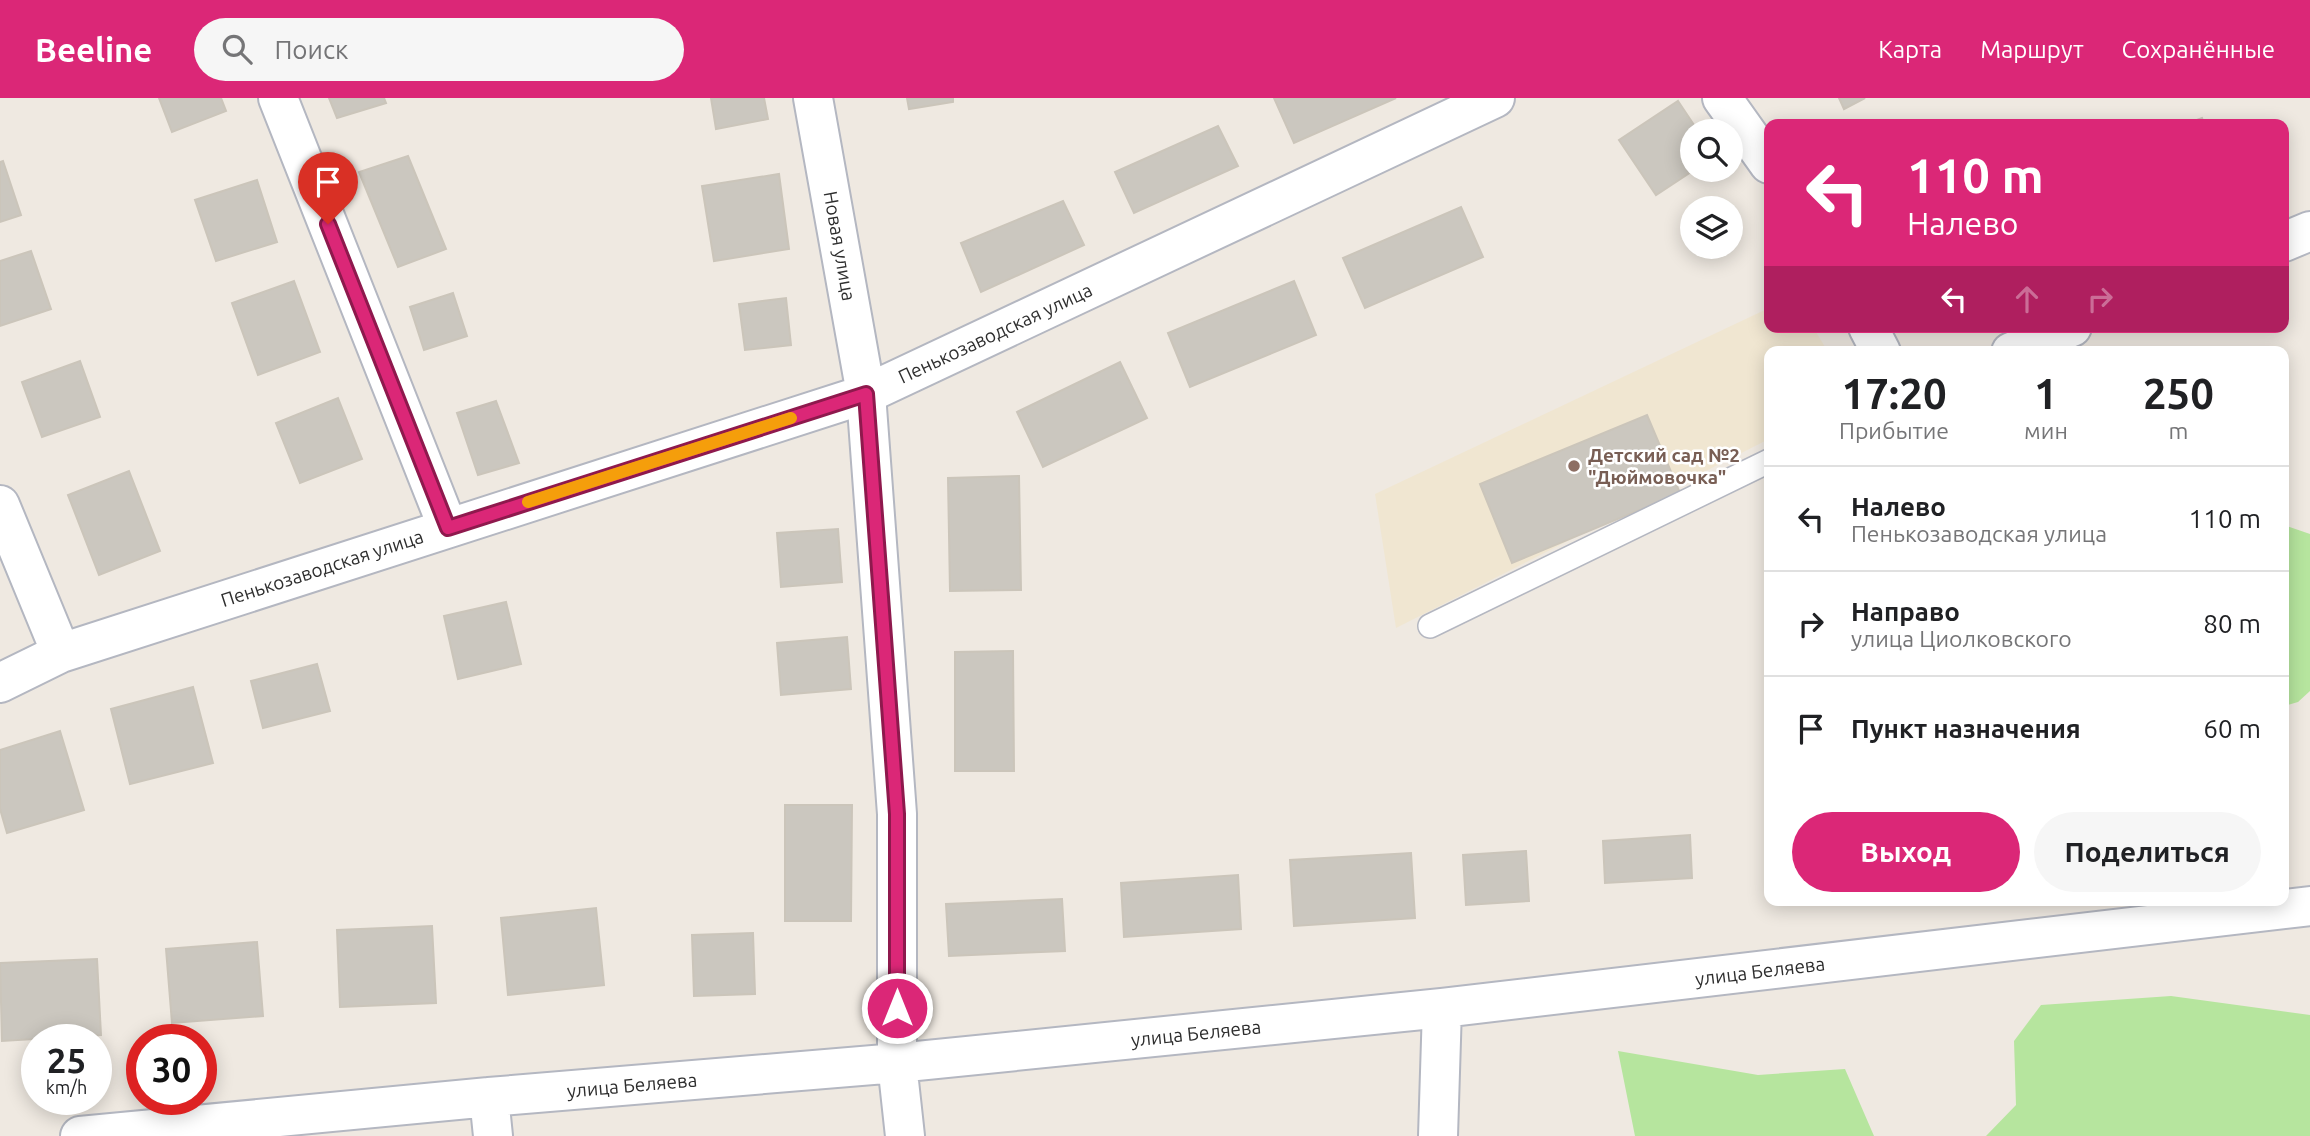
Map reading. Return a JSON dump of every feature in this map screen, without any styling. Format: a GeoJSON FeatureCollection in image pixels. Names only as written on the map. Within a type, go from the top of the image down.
{"type":"FeatureCollection","features":[{"type":"Feature","properties":{"kind":"street"},"geometry":{"type":"LineString","coordinates":[[278,98],[448,528]]}},
{"type":"Feature","properties":{"kind":"street","name":"Новая улица"},"geometry":{"type":"LineString","coordinates":[[814,98],[866,394],[897,814],[897,1063],[905,1136]]}},
{"type":"Feature","properties":{"kind":"street","name":"Пенькозаводская улица"},"geometry":{"type":"LineString","coordinates":[[0,683],[61,653],[866,394],[1495,98]]}},
{"type":"Feature","properties":{"kind":"street"},"geometry":{"type":"LineString","coordinates":[[1722,98],[1764,157]]}},
{"type":"Feature","properties":{"kind":"street"},"geometry":{"type":"LineString","coordinates":[[2289,240],[2310,231]]}},
{"type":"Feature","properties":{"kind":"street"},"geometry":{"type":"LineString","coordinates":[[2026,346],[2057,333]]}},
{"type":"Feature","properties":{"kind":"street"},"geometry":{"type":"LineString","coordinates":[[0,505],[61,653]]}},
{"type":"Feature","properties":{"kind":"street","name":"улица Беляева"},"geometry":{"type":"LineString","coordinates":[[80,1136],[489,1097],[897,1063],[1442,1008],[2310,906]]}},
{"type":"Feature","properties":{"kind":"street"},"geometry":{"type":"LineString","coordinates":[[1438,1136],[1442,1008]]}},
{"type":"Feature","properties":{"kind":"street"},"geometry":{"type":"LineString","coordinates":[[489,1097],[493,1136]]}},
{"type":"Feature","properties":{"kind":"lane"},"geometry":{"type":"LineString","coordinates":[[1430,626],[1764,463]]}},
{"type":"Feature","properties":{"kind":"shaded area","name":"Детский сад №2 \"Дюймовочка\""},"geometry":{"type":"Polygon","coordinates":[[[1764,310],[1764,333],[1817,333],[1824,346],[1764,346],[1764,442],[1396,628],[1375,494],[1764,310]]]}},
{"type":"Feature","properties":{"kind":"green space"},"geometry":{"type":"Polygon","coordinates":[[[2289,527],[2310,534],[2310,691],[2298,702],[2289,705],[2289,527]]]}},
{"type":"Feature","properties":{"kind":"green space"},"geometry":{"type":"Polygon","coordinates":[[[2171,996],[2310,1015],[2310,1136],[1986,1136],[2016,1105],[2014,1041],[2041,1005],[2171,996]]]}},
{"type":"Feature","properties":{"kind":"green space"},"geometry":{"type":"Polygon","coordinates":[[[1618,1051],[1758,1075],[1845,1069],[1874,1136],[1635,1136],[1618,1051]]]}},
{"type":"Feature","properties":{"kind":"building"},"geometry":{"type":"Polygon","coordinates":[[[159,98],[221,98],[226,111],[172,132],[159,98]]]}},
{"type":"Feature","properties":{"kind":"building"},"geometry":{"type":"Polygon","coordinates":[[[329,98],[384,98],[386,103],[337,118],[329,98]]]}},
{"type":"Feature","properties":{"kind":"building"},"geometry":{"type":"Polygon","coordinates":[[[711,98],[764,98],[768,119],[716,129],[711,98]]]}},
{"type":"Feature","properties":{"kind":"building"},"geometry":{"type":"Polygon","coordinates":[[[907,98],[953,98],[953,102],[909,109],[907,98]]]}},
{"type":"Feature","properties":{"kind":"building"},"geometry":{"type":"Polygon","coordinates":[[[1274,98],[1396,98],[1294,143],[1274,98]]]}},
{"type":"Feature","properties":{"kind":"building"},"geometry":{"type":"Polygon","coordinates":[[[1839,98],[1865,98],[1844,109],[1839,98]]]}},
{"type":"Feature","properties":{"kind":"building"},"geometry":{"type":"Polygon","coordinates":[[[1678,101],[1690,119],[1680,119],[1680,179],[1656,195],[1619,140],[1678,101]]]}},
{"type":"Feature","properties":{"kind":"building"},"geometry":{"type":"Polygon","coordinates":[[[1218,126],[1238,166],[1134,213],[1115,172],[1218,126]]]}},
{"type":"Feature","properties":{"kind":"building"},"geometry":{"type":"Polygon","coordinates":[[[408,156],[446,249],[398,267],[359,172],[408,156]]]}},
{"type":"Feature","properties":{"kind":"building"},"geometry":{"type":"Polygon","coordinates":[[[3,161],[21,215],[0,222],[0,162],[3,161]]]}},
{"type":"Feature","properties":{"kind":"building"},"geometry":{"type":"Polygon","coordinates":[[[779,174],[789,249],[714,261],[702,186],[779,174]]]}},
{"type":"Feature","properties":{"kind":"building"},"geometry":{"type":"Polygon","coordinates":[[[257,180],[277,242],[216,261],[195,200],[257,180]]]}},
{"type":"Feature","properties":{"kind":"building"},"geometry":{"type":"Polygon","coordinates":[[[1063,201],[1084,245],[981,292],[961,243],[1063,201]]]}},
{"type":"Feature","properties":{"kind":"building"},"geometry":{"type":"Polygon","coordinates":[[[1461,207],[1483,257],[1365,308],[1343,258],[1461,207]]]}},
{"type":"Feature","properties":{"kind":"building"},"geometry":{"type":"Polygon","coordinates":[[[31,251],[51,309],[0,326],[0,261],[31,251]]]}},
{"type":"Feature","properties":{"kind":"building"},"geometry":{"type":"Polygon","coordinates":[[[294,281],[320,352],[258,375],[232,303],[294,281]]]}},
{"type":"Feature","properties":{"kind":"building"},"geometry":{"type":"Polygon","coordinates":[[[1294,281],[1316,335],[1190,387],[1168,333],[1294,281]]]}},
{"type":"Feature","properties":{"kind":"building"},"geometry":{"type":"Polygon","coordinates":[[[453,293],[467,336],[424,350],[410,307],[453,293]]]}},
{"type":"Feature","properties":{"kind":"building"},"geometry":{"type":"Polygon","coordinates":[[[786,298],[791,345],[745,350],[739,304],[786,298]]]}},
{"type":"Feature","properties":{"kind":"building"},"geometry":{"type":"Polygon","coordinates":[[[80,361],[100,417],[42,437],[22,382],[80,361]]]}},
{"type":"Feature","properties":{"kind":"building"},"geometry":{"type":"Polygon","coordinates":[[[1120,362],[1147,418],[1043,467],[1017,412],[1120,362]]]}},
{"type":"Feature","properties":{"kind":"building"},"geometry":{"type":"Polygon","coordinates":[[[338,398],[362,459],[300,483],[276,423],[338,398]]]}},
{"type":"Feature","properties":{"kind":"building"},"geometry":{"type":"Polygon","coordinates":[[[496,401],[519,463],[478,475],[457,413],[496,401]]]}},
{"type":"Feature","properties":{"kind":"building"},"geometry":{"type":"Polygon","coordinates":[[[1647,415],[1680,493],[1512,563],[1480,484],[1647,415]]]}},
{"type":"Feature","properties":{"kind":"building"},"geometry":{"type":"Polygon","coordinates":[[[129,471],[160,551],[99,575],[68,495],[129,471]]]}},
{"type":"Feature","properties":{"kind":"building"},"geometry":{"type":"Polygon","coordinates":[[[1019,476],[1021,590],[950,591],[948,478],[1019,476]]]}},
{"type":"Feature","properties":{"kind":"building"},"geometry":{"type":"Polygon","coordinates":[[[838,529],[842,582],[781,587],[777,533],[838,529]]]}},
{"type":"Feature","properties":{"kind":"building"},"geometry":{"type":"Polygon","coordinates":[[[506,602],[521,664],[458,679],[444,616],[506,602]]]}},
{"type":"Feature","properties":{"kind":"building"},"geometry":{"type":"Polygon","coordinates":[[[847,637],[851,689],[781,695],[777,643],[847,637]]]}},
{"type":"Feature","properties":{"kind":"building"},"geometry":{"type":"Polygon","coordinates":[[[1013,651],[1014,771],[955,771],[955,652],[1013,651]]]}},
{"type":"Feature","properties":{"kind":"building"},"geometry":{"type":"Polygon","coordinates":[[[317,664],[330,711],[263,728],[251,681],[317,664]]]}},
{"type":"Feature","properties":{"kind":"building"},"geometry":{"type":"Polygon","coordinates":[[[193,687],[213,763],[130,784],[111,709],[193,687]]]}},
{"type":"Feature","properties":{"kind":"building"},"geometry":{"type":"Polygon","coordinates":[[[60,731],[84,810],[7,833],[0,809],[0,750],[60,731]]]}},
{"type":"Feature","properties":{"kind":"building"},"geometry":{"type":"Polygon","coordinates":[[[785,805],[852,805],[851,921],[785,921],[785,805]]]}},
{"type":"Feature","properties":{"kind":"building"},"geometry":{"type":"Polygon","coordinates":[[[1690,835],[1692,878],[1605,883],[1603,841],[1690,835]]]}},
{"type":"Feature","properties":{"kind":"building"},"geometry":{"type":"Polygon","coordinates":[[[1526,851],[1529,901],[1466,905],[1463,855],[1526,851]]]}},
{"type":"Feature","properties":{"kind":"building"},"geometry":{"type":"Polygon","coordinates":[[[1411,853],[1415,918],[1294,926],[1290,860],[1411,853]]]}},
{"type":"Feature","properties":{"kind":"building"},"geometry":{"type":"Polygon","coordinates":[[[1238,875],[1241,929],[1124,937],[1121,883],[1238,875]]]}},
{"type":"Feature","properties":{"kind":"building"},"geometry":{"type":"Polygon","coordinates":[[[1062,899],[1065,951],[949,956],[946,904],[1062,899]]]}},
{"type":"Feature","properties":{"kind":"building"},"geometry":{"type":"Polygon","coordinates":[[[596,908],[604,985],[508,995],[501,918],[596,908]]]}},
{"type":"Feature","properties":{"kind":"building"},"geometry":{"type":"Polygon","coordinates":[[[432,926],[436,1003],[340,1007],[337,930],[432,926]]]}},
{"type":"Feature","properties":{"kind":"building"},"geometry":{"type":"Polygon","coordinates":[[[753,933],[755,994],[694,996],[692,935],[753,933]]]}},
{"type":"Feature","properties":{"kind":"building"},"geometry":{"type":"Polygon","coordinates":[[[257,942],[263,1016],[172,1023],[166,949],[257,942]]]}},
{"type":"Feature","properties":{"kind":"building"},"geometry":{"type":"Polygon","coordinates":[[[97,959],[100,1024],[21,1024],[21,1040],[2,1041],[0,963],[97,959]]]}},
{"type":"Feature","properties":{"kind":"slow traffic"},"geometry":{"type":"LineString","coordinates":[[528,502],[791,418]]}},
{"type":"Feature","properties":{"kind":"place","name":"Детский сад №2 \"Дюймовочка\""},"geometry":{"type":"Point","coordinates":[1574,466]}},
{"type":"Feature","properties":{"kind":"route"},"geometry":{"type":"LineString","coordinates":[[328,224],[448,528],[866,394],[897,814],[897,1008]]}}]}
